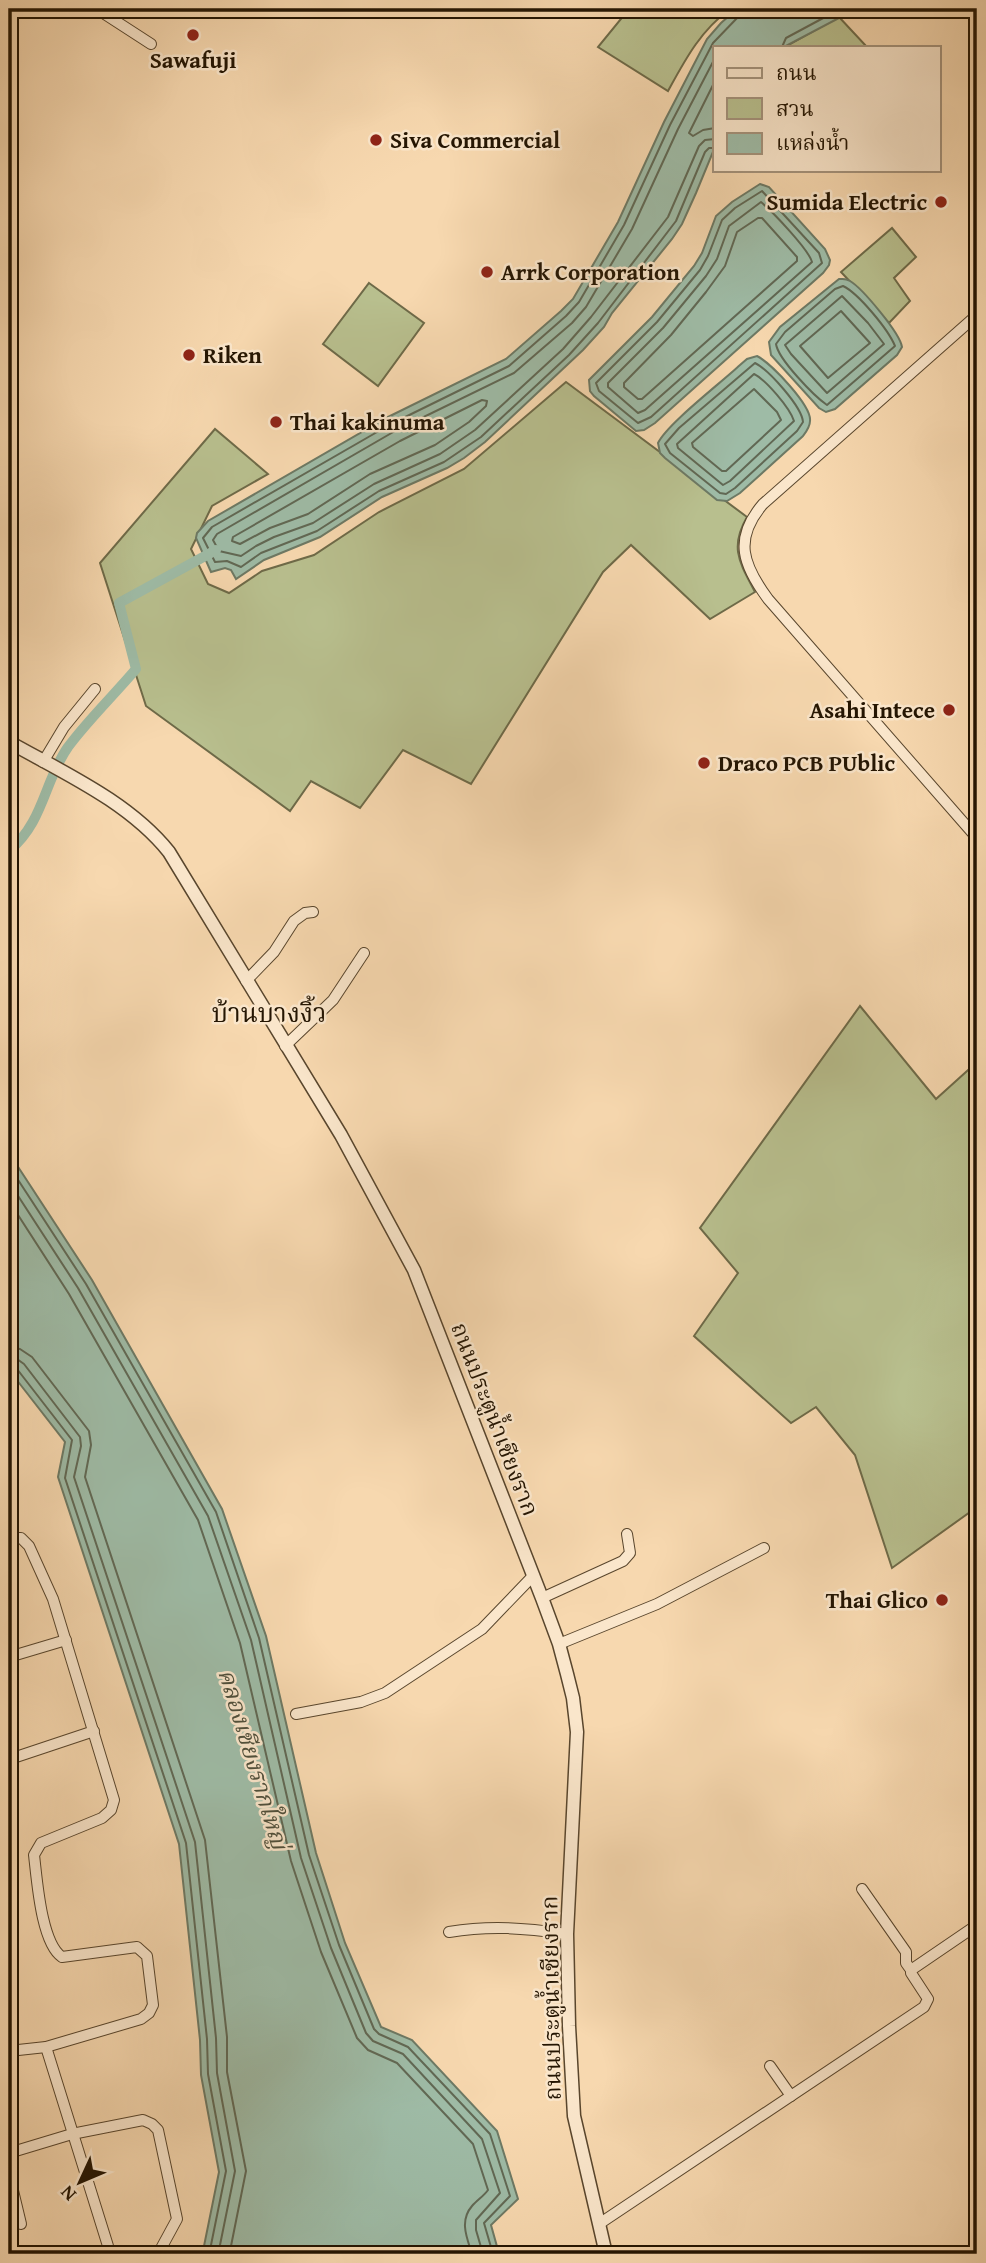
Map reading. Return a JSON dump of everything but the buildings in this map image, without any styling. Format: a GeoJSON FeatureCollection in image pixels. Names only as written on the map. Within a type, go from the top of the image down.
{"type":"FeatureCollection","features":[{"type":"Feature","properties":{"kind":"street"},"geometry":{"type":"LineString","coordinates":[[97,9],[151,44]]}},
{"type":"Feature","properties":{"kind":"street"},"geometry":{"type":"LineString","coordinates":[[977,315],[763,503],[749,522],[744,544],[755,582],[768,599],[977,838]]}},
{"type":"Feature","properties":{"kind":"street"},"geometry":{"type":"LineString","coordinates":[[45,763],[64,727],[95,689]]}},
{"type":"Feature","properties":{"kind":"street","name":"ถนนประตูน้ำเชียงราก"},"geometry":{"type":"LineString","coordinates":[[9,743],[136,819],[154,834],[169,852],[341,1135],[414,1270],[542,1598],[559,1644],[573,1698],[577,1732],[568,1934],[569,2026],[575,2116],[606,2254]]}},
{"type":"Feature","properties":{"kind":"street"},"geometry":{"type":"LineString","coordinates":[[246,981],[274,953],[294,921],[313,912]]}},
{"type":"Feature","properties":{"kind":"street"},"geometry":{"type":"LineString","coordinates":[[285,1046],[333,1000],[364,953]]}},
{"type":"Feature","properties":{"kind":"street"},"geometry":{"type":"LineString","coordinates":[[542,1598],[623,1561],[630,1553],[627,1534]]}},
{"type":"Feature","properties":{"kind":"street"},"geometry":{"type":"LineString","coordinates":[[9,1538],[21,1538],[29,1546],[53,1599],[114,1800],[111,1810],[102,1818],[41,1843],[36,1848],[34,1854],[40,1909],[53,1947],[56,1953],[62,1956],[136,1947],[142,1951],[147,1956],[153,2005],[149,2013],[141,2019],[46,2047],[9,2051]]}},
{"type":"Feature","properties":{"kind":"street"},"geometry":{"type":"LineString","coordinates":[[559,1644],[657,1604],[764,1548]]}},
{"type":"Feature","properties":{"kind":"street"},"geometry":{"type":"LineString","coordinates":[[296,1714],[361,1702],[385,1693],[482,1629],[532,1577]]}},
{"type":"Feature","properties":{"kind":"street"},"geometry":{"type":"LineString","coordinates":[[9,1657],[66,1640]]}},
{"type":"Feature","properties":{"kind":"street"},"geometry":{"type":"LineString","coordinates":[[16,1757],[94,1731]]}},
{"type":"Feature","properties":{"kind":"street"},"geometry":{"type":"LineString","coordinates":[[599,2224],[926,2005],[928,1999],[906,1963],[906,1952],[862,1889]]}},
{"type":"Feature","properties":{"kind":"street"},"geometry":{"type":"LineString","coordinates":[[911,1970],[977,1925]]}},
{"type":"Feature","properties":{"kind":"street"},"geometry":{"type":"LineString","coordinates":[[449,1932],[509,1926],[568,1934]]}},
{"type":"Feature","properties":{"kind":"street"},"geometry":{"type":"LineString","coordinates":[[46,2047],[108,2246]]}},
{"type":"Feature","properties":{"kind":"street"},"geometry":{"type":"LineString","coordinates":[[770,2066],[791,2095]]}},
{"type":"Feature","properties":{"kind":"street"},"geometry":{"type":"LineString","coordinates":[[9,2153],[72,2134],[143,2120],[152,2124],[158,2130],[177,2219],[158,2254]]}},
{"type":"Feature","properties":{"kind":"street"},"geometry":{"type":"LineString","coordinates":[[9,2174],[20,2224]]}},
{"type":"Feature","properties":{"kind":"green space"},"geometry":{"type":"Polygon","coordinates":[[[629,9],[730,9],[702,36],[668,91],[598,47],[629,9]]]}},
{"type":"Feature","properties":{"kind":"green space"},"geometry":{"type":"Polygon","coordinates":[[[839,17],[866,46],[787,46],[839,17]]]}},
{"type":"Feature","properties":{"kind":"green space"},"geometry":{"type":"Polygon","coordinates":[[[892,228],[916,257],[894,278],[910,301],[889,323],[841,272],[892,228]]]}},
{"type":"Feature","properties":{"kind":"green space"},"geometry":{"type":"Polygon","coordinates":[[[369,283],[424,323],[378,386],[323,344],[369,283]]]}},
{"type":"Feature","properties":{"kind":"green space"},"geometry":{"type":"Polygon","coordinates":[[[566,382],[747,517],[738,547],[741,564],[755,592],[710,619],[631,545],[603,572],[471,784],[403,750],[360,808],[311,781],[290,811],[146,706],[100,563],[215,429],[268,474],[212,506],[191,549],[208,584],[229,593],[262,571],[314,555],[379,512],[464,469],[566,382]]]}},
{"type":"Feature","properties":{"kind":"green space"},"geometry":{"type":"Polygon","coordinates":[[[860,1006],[936,1099],[977,1062],[977,1507],[892,1568],[855,1455],[816,1407],[791,1423],[694,1336],[738,1273],[700,1228],[860,1006]]]}},
{"type":"Feature","properties":{"kind":"water"},"geometry":{"type":"Polygon","coordinates":[[[737,9],[856,9],[786,46],[713,46],[713,152],[682,224],[604,327],[485,442],[447,468],[382,497],[320,537],[264,560],[236,579],[231,570],[225,568],[211,572],[196,538],[208,521],[388,417],[506,359],[573,299],[618,222],[664,122],[707,39],[737,9]]]}},
{"type":"Feature","properties":{"kind":"water"},"geometry":{"type":"Polygon","coordinates":[[[760,184],[769,187],[825,249],[830,260],[829,265],[655,423],[644,430],[636,431],[594,396],[590,391],[589,380],[652,317],[694,266],[716,216],[760,184]]]}},
{"type":"Feature","properties":{"kind":"water"},"geometry":{"type":"Polygon","coordinates":[[[839,279],[850,281],[863,292],[888,322],[902,347],[897,355],[835,409],[826,412],[819,408],[771,355],[769,342],[780,327],[839,279]]]}},
{"type":"Feature","properties":{"kind":"water"},"geometry":{"type":"Polygon","coordinates":[[[757,356],[780,376],[805,406],[810,421],[808,429],[740,493],[727,501],[717,500],[665,458],[660,453],[658,443],[672,425],[696,403],[747,359],[757,356]]]}},
{"type":"Feature","properties":{"kind":"water","name":"คลองเชียงรากใหญ่"},"geometry":{"type":"Polygon","coordinates":[[[9,1153],[92,1280],[222,1509],[266,1636],[316,1853],[345,1943],[381,2027],[412,2040],[497,2131],[518,2199],[491,2225],[498,2250],[504,2254],[206,2254],[204,2246],[219,2172],[201,2075],[200,2040],[179,1844],[58,1477],[65,1442],[9,1370],[9,1153]]]}},
{"type":"Feature","properties":{"kind":"waterway"},"geometry":{"type":"LineString","coordinates":[[9,851],[30,827],[68,747],[136,669],[119,603],[216,550]]}},
{"type":"Feature","properties":{"kind":"place","name":"Sawafuji"},"geometry":{"type":"Point","coordinates":[193,35]}},
{"type":"Feature","properties":{"kind":"place","name":"Siva Commercial"},"geometry":{"type":"Point","coordinates":[376,140]}},
{"type":"Feature","properties":{"kind":"place","name":"Sumida Electric"},"geometry":{"type":"Point","coordinates":[941,202]}},
{"type":"Feature","properties":{"kind":"place","name":"Arrk Corporation"},"geometry":{"type":"Point","coordinates":[487,272]}},
{"type":"Feature","properties":{"kind":"place","name":"Riken"},"geometry":{"type":"Point","coordinates":[189,355]}},
{"type":"Feature","properties":{"kind":"place","name":"Thai kakinuma"},"geometry":{"type":"Point","coordinates":[276,422]}},
{"type":"Feature","properties":{"kind":"place","name":"Asahi Intece"},"geometry":{"type":"Point","coordinates":[949,710]}},
{"type":"Feature","properties":{"kind":"place","name":"Draco PCB PUblic"},"geometry":{"type":"Point","coordinates":[704,763]}},
{"type":"Feature","properties":{"kind":"place","name":"Thai Glico"},"geometry":{"type":"Point","coordinates":[942,1600]}},
{"type":"Feature","properties":{"kind":"district","name":"บ้านบางงิ้ว"},"geometry":{"type":"Point","coordinates":[269,1013]}}]}
